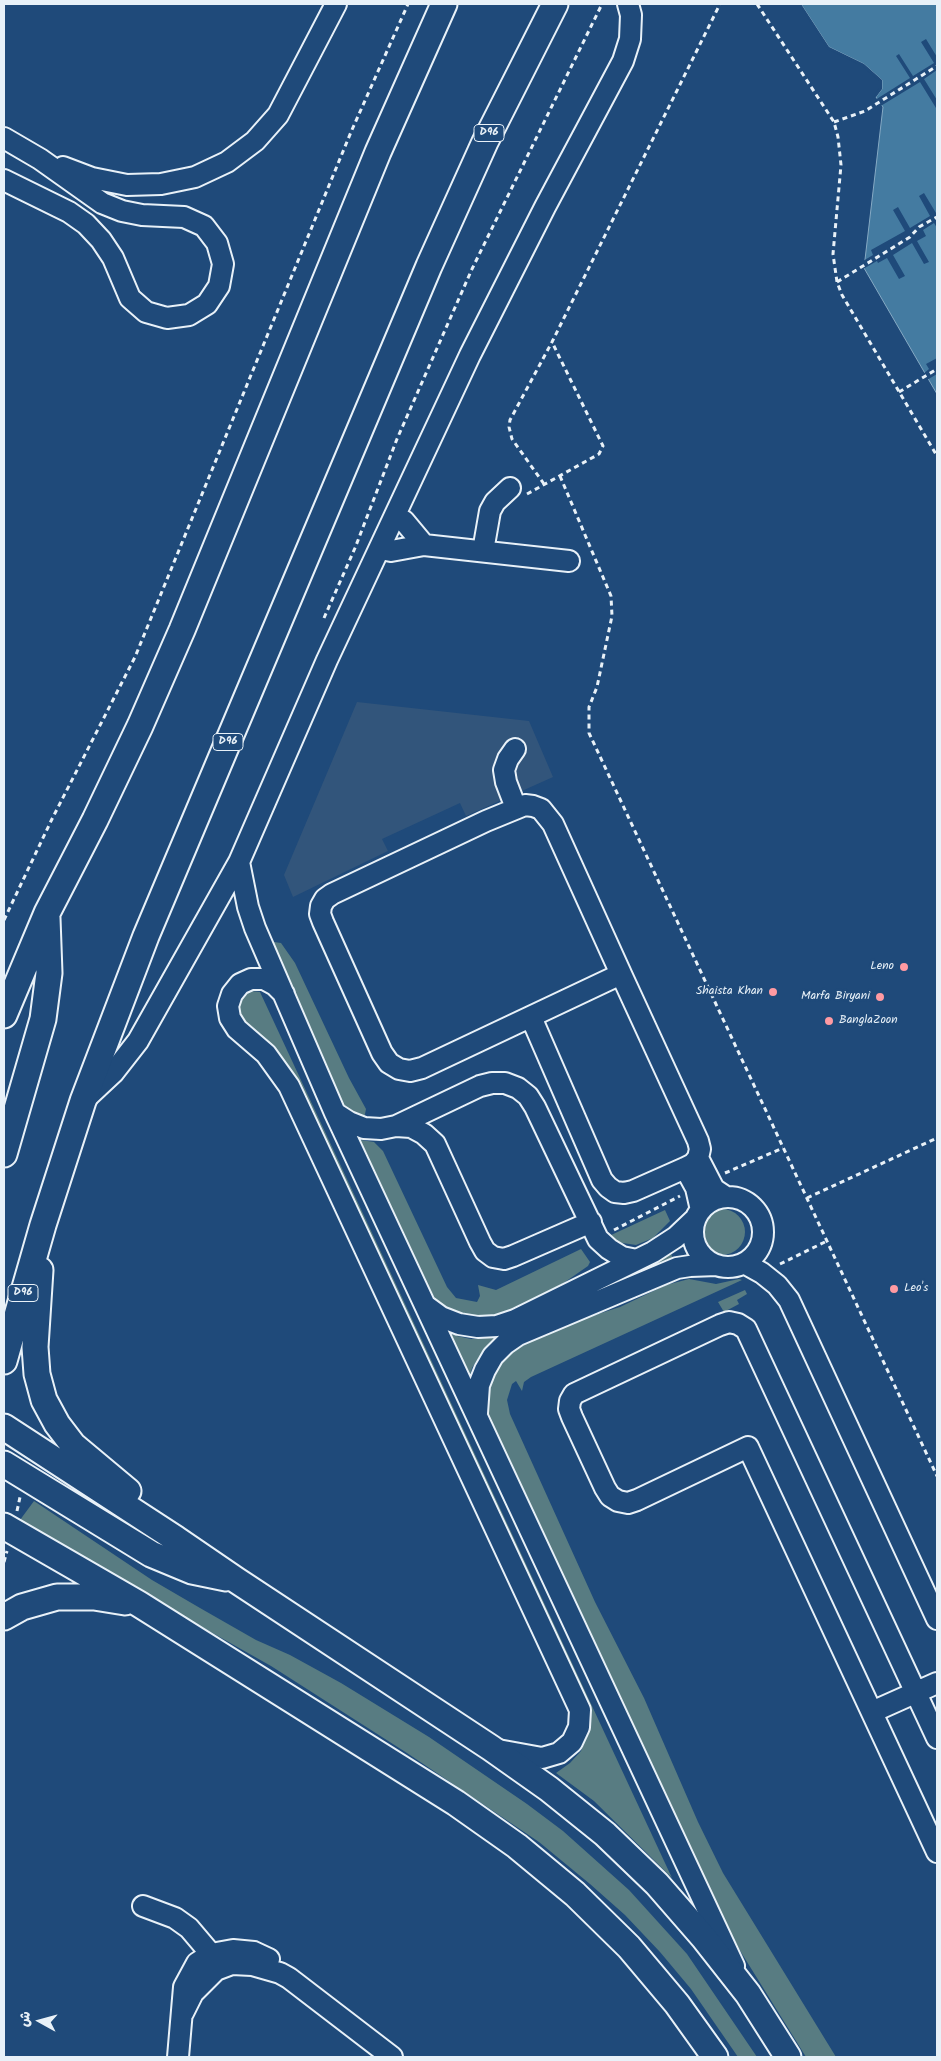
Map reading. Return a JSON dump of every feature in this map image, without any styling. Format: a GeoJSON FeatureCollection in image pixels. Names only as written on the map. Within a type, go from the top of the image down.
{"type":"FeatureCollection","features":[{"type":"Feature","properties":{"kind":"main road"},"geometry":{"type":"LineString","coordinates":[[4,1014],[47,913],[99,812],[179,639],[341,241],[444,4]]}},
{"type":"Feature","properties":{"kind":"main road","name":"D96"},"geometry":{"type":"LineString","coordinates":[[4,1361],[43,1225],[83,1101],[146,936],[430,266],[485,142],[555,4]]}},
{"type":"Feature","properties":{"kind":"main road"},"geometry":{"type":"LineString","coordinates":[[4,1154],[43,1019],[49,973],[47,913]]}},
{"type":"Feature","properties":{"kind":"main road"},"geometry":{"type":"LineString","coordinates":[[43,1225],[35,1347],[37,1374],[44,1400],[56,1424],[73,1445],[130,1493],[176,1539]]}},
{"type":"Feature","properties":{"kind":"main road"},"geometry":{"type":"LineString","coordinates":[[4,1427],[491,1748],[549,1789],[605,1834],[657,1884],[704,1938],[748,1994],[788,2057]]}},
{"type":"Feature","properties":{"kind":"main road"},"geometry":{"type":"LineString","coordinates":[[4,1464],[150,1554],[192,1571],[236,1580]]}},
{"type":"Feature","properties":{"kind":"main road"},"geometry":{"type":"LineString","coordinates":[[4,1526],[140,1604],[456,1804],[517,1846],[575,1894],[628,1946],[677,2004],[714,2057]]}},
{"type":"Feature","properties":{"kind":"main road"},"geometry":{"type":"LineString","coordinates":[[4,1617],[22,1607],[57,1597],[94,1597],[140,1604]]}},
{"type":"Feature","properties":{"kind":"street"},"geometry":{"type":"LineString","coordinates":[[40,159],[92,178],[126,184],[161,184],[195,177],[227,162],[254,141],[278,115],[336,4]]}},
{"type":"Feature","properties":{"kind":"street"},"geometry":{"type":"LineString","coordinates":[[83,1101],[114,1073],[138,1041],[239,862],[327,660],[475,346],[545,207],[623,61],[630,38],[631,15],[628,4]]}},
{"type":"Feature","properties":{"kind":"street"},"geometry":{"type":"LineString","coordinates":[[4,138],[40,159],[109,206],[142,215],[184,217],[204,226],[217,243],[223,264],[219,286],[207,304],[188,315],[167,318],[146,312],[130,298],[113,258],[101,240],[86,224],[69,212],[4,180]]}},
{"type":"Feature","properties":{"kind":"street"},"geometry":{"type":"LineString","coordinates":[[483,551],[490,511],[495,502],[510,488]]}},
{"type":"Feature","properties":{"kind":"street"},"geometry":{"type":"LineString","coordinates":[[395,516],[404,521],[424,545]]}},
{"type":"Feature","properties":{"kind":"street"},"geometry":{"type":"LineString","coordinates":[[380,549],[390,551],[424,545],[569,561]]}},
{"type":"Feature","properties":{"kind":"street"},"geometry":{"type":"LineString","coordinates":[[515,749],[508,759],[504,770],[506,782],[516,808]]}},
{"type":"Feature","properties":{"kind":"street"},"geometry":{"type":"LineString","coordinates":[[531,1017],[602,1180],[608,1187],[615,1192],[633,1191],[692,1163],[700,1150],[698,1141],[553,824],[541,809],[533,806],[516,808],[325,898],[320,914],[382,1053],[389,1063],[399,1070],[410,1071],[422,1068],[621,974]]}},
{"type":"Feature","properties":{"kind":"street"},"geometry":{"type":"LineString","coordinates":[[239,862],[248,906],[336,1113],[748,1994]]}},
{"type":"Feature","properties":{"kind":"street"},"geometry":{"type":"LineString","coordinates":[[284,994],[275,985],[264,979],[251,979],[240,984],[232,994],[228,1006],[230,1018],[237,1029],[266,1054],[289,1086],[580,1710],[579,1727],[572,1742],[559,1754],[542,1758],[491,1748]]}},
{"type":"Feature","properties":{"kind":"street"},"geometry":{"type":"LineString","coordinates":[[396,1126],[492,1082],[505,1083],[518,1088],[528,1096],[535,1107],[598,1239],[622,1257],[636,1260]]}},
{"type":"Feature","properties":{"kind":"street"},"geometry":{"type":"LineString","coordinates":[[336,1113],[349,1122],[364,1128],[411,1127],[424,1134],[435,1144],[480,1242],[485,1251],[494,1257],[504,1259],[513,1256],[591,1222]]}},
{"type":"Feature","properties":{"kind":"street"},"geometry":{"type":"LineString","coordinates":[[692,1163],[714,1189],[726,1197]]}},
{"type":"Feature","properties":{"kind":"street"},"geometry":{"type":"LineString","coordinates":[[692,1163],[699,1214],[694,1237],[696,1246],[709,1261],[717,1265],[753,1268],[777,1285],[789,1300],[937,1618]]}},
{"type":"Feature","properties":{"kind":"street"},"geometry":{"type":"LineString","coordinates":[[426,1306],[442,1317],[459,1324],[478,1327],[497,1326],[515,1320],[636,1260],[676,1237],[708,1203],[726,1197],[735,1198],[752,1206],[762,1223],[763,1232],[753,1268]]}},
{"type":"Feature","properties":{"kind":"street"},"geometry":{"type":"LineString","coordinates":[[477,1417],[479,1385],[485,1370],[505,1344],[518,1335],[677,1268],[717,1265]]}},
{"type":"Feature","properties":{"kind":"street"},"geometry":{"type":"LineString","coordinates":[[937,1738],[746,1329],[738,1324],[729,1322],[720,1325],[574,1394],[570,1401],[569,1409],[572,1417],[605,1488],[610,1496],[618,1501],[628,1502],[637,1500],[748,1446],[937,1852]]}},
{"type":"Feature","properties":{"kind":"street"},"geometry":{"type":"LineString","coordinates":[[872,1712],[937,1683]]}},
{"type":"Feature","properties":{"kind":"street"},"geometry":{"type":"LineString","coordinates":[[143,1906],[160,1910],[189,1928],[211,1954]]}},
{"type":"Feature","properties":{"kind":"street"},"geometry":{"type":"LineString","coordinates":[[178,2057],[183,2013],[182,1996],[187,1978],[197,1963],[211,1954],[233,1950],[254,1952],[274,1962],[289,1978]]}},
{"type":"Feature","properties":{"kind":"street"},"geometry":{"type":"LineString","coordinates":[[183,2013],[200,1984],[212,1973],[224,1966],[252,1965],[280,1973],[289,1978],[392,2057]]}},
{"type":"Feature","properties":{"kind":"path"},"geometry":{"type":"LineString","coordinates":[[4,920],[52,819],[135,657],[351,132],[408,4]]}},
{"type":"Feature","properties":{"kind":"path"},"geometry":{"type":"LineString","coordinates":[[355,548],[397,439],[468,277],[602,4]]}},
{"type":"Feature","properties":{"kind":"path"},"geometry":{"type":"LineString","coordinates":[[544,484],[512,439],[509,427],[513,413],[552,342],[720,4]]}},
{"type":"Feature","properties":{"kind":"path"},"geometry":{"type":"LineString","coordinates":[[757,4],[834,122],[838,137],[841,165],[833,254],[837,282],[842,295],[937,456]]}},
{"type":"Feature","properties":{"kind":"path"},"geometry":{"type":"LineString","coordinates":[[834,122],[866,111],[937,66]]}},
{"type":"Feature","properties":{"kind":"path"},"geometry":{"type":"LineString","coordinates":[[837,282],[910,237],[919,228],[937,217]]}},
{"type":"Feature","properties":{"kind":"path"},"geometry":{"type":"LineString","coordinates":[[510,488],[514,494],[522,496],[599,454],[603,446],[552,342]]}},
{"type":"Feature","properties":{"kind":"path"},"geometry":{"type":"LineString","coordinates":[[899,392],[937,369]]}},
{"type":"Feature","properties":{"kind":"path"},"geometry":{"type":"LineString","coordinates":[[560,476],[611,596],[612,616],[598,687],[589,707],[588,733],[937,1476]]}},
{"type":"Feature","properties":{"kind":"path"},"geometry":{"type":"LineString","coordinates":[[807,1198],[937,1138]]}},
{"type":"Feature","properties":{"kind":"path"},"geometry":{"type":"LineString","coordinates":[[753,1268],[827,1241]]}},
{"type":"Feature","properties":{"kind":"shaded area"},"geometry":{"type":"Polygon","coordinates":[[[801,4],[937,4],[937,394],[864,268],[883,107],[876,97],[882,89],[882,80],[864,64],[829,47],[801,4]]]}},
{"type":"Feature","properties":{"kind":"shaded area"},"geometry":{"type":"Polygon","coordinates":[[[357,702],[529,721],[553,777],[466,816],[460,803],[382,839],[388,851],[293,897],[284,875],[357,702]]]}},
{"type":"Feature","properties":{"kind":"green space"},"geometry":{"type":"Polygon","coordinates":[[[274,942],[281,943],[295,963],[349,1078],[366,1109],[364,1119],[349,1118],[263,950],[274,942]]]}},
{"type":"Feature","properties":{"kind":"green space"},"geometry":{"type":"Polygon","coordinates":[[[251,991],[260,992],[672,1878],[594,1801],[556,1773],[570,1763],[581,1751],[587,1735],[587,1719],[290,1084],[240,1027],[237,1003],[243,995],[251,991]]]}},
{"type":"Feature","properties":{"kind":"green space"},"geometry":{"type":"Polygon","coordinates":[[[361,1140],[374,1142],[383,1151],[447,1287],[456,1298],[477,1302],[480,1296],[478,1285],[496,1290],[581,1249],[590,1262],[588,1266],[542,1298],[485,1323],[435,1308],[350,1142],[361,1140]]]}},
{"type":"Feature","properties":{"kind":"green space"},"geometry":{"type":"Polygon","coordinates":[[[718,1209],[726,1209],[735,1213],[741,1219],[745,1232],[741,1245],[735,1251],[726,1255],[718,1255],[709,1251],[703,1245],[699,1236],[699,1228],[703,1219],[709,1213],[718,1209]]]}},
{"type":"Feature","properties":{"kind":"green space"},"geometry":{"type":"Polygon","coordinates":[[[665,1210],[670,1221],[653,1238],[636,1245],[616,1242],[609,1236],[665,1210]]]}},
{"type":"Feature","properties":{"kind":"green space"},"geometry":{"type":"Polygon","coordinates":[[[671,1254],[673,1258],[503,1337],[491,1345],[479,1357],[472,1368],[466,1390],[441,1330],[471,1339],[487,1338],[671,1254]]]}},
{"type":"Feature","properties":{"kind":"green space"},"geometry":{"type":"Polygon","coordinates":[[[689,1279],[716,1284],[742,1280],[531,1377],[524,1382],[522,1391],[516,1381],[512,1384],[507,1400],[510,1414],[595,1602],[644,1698],[698,1822],[723,1873],[836,2057],[806,2057],[726,1928],[484,1425],[482,1388],[501,1354],[551,1329],[620,1307],[666,1285],[689,1279]]]}},
{"type":"Feature","properties":{"kind":"green space"},"geometry":{"type":"Polygon","coordinates":[[[745,1290],[747,1294],[737,1300],[739,1304],[724,1312],[718,1302],[745,1290]]]}},
{"type":"Feature","properties":{"kind":"green space"},"geometry":{"type":"Polygon","coordinates":[[[34,1501],[152,1580],[256,1640],[290,1655],[341,1683],[429,1737],[563,1831],[629,1890],[687,1954],[757,2057],[738,2057],[691,1989],[660,1952],[625,1915],[539,1842],[407,1753],[271,1666],[140,1592],[20,1520],[34,1501]]]}},
{"type":"Feature","properties":{"kind":"pier"},"geometry":{"type":"Polygon","coordinates":[[[799,4],[801,4],[829,47],[864,64],[882,80],[882,89],[876,97],[874,96],[879,88],[879,81],[862,66],[827,49],[799,4]]]}},
{"type":"Feature","properties":{"kind":"pier"},"geometry":{"type":"Polygon","coordinates":[[[926,39],[937,57],[937,70],[924,79],[937,100],[937,107],[920,82],[879,107],[875,100],[910,78],[896,56],[899,54],[913,76],[934,63],[921,42],[926,39]]]}},
{"type":"Feature","properties":{"kind":"pier"},"geometry":{"type":"Polygon","coordinates":[[[924,193],[937,212],[937,228],[934,223],[923,230],[926,236],[917,241],[929,262],[924,264],[912,243],[893,255],[905,276],[899,279],[887,258],[863,269],[863,261],[873,255],[871,250],[905,231],[893,210],[898,207],[910,228],[930,216],[919,196],[924,193]]]}},
{"type":"Feature","properties":{"kind":"pier"},"geometry":{"type":"Polygon","coordinates":[[[937,358],[937,374],[927,380],[923,374],[929,369],[926,364],[937,358]]]}},
{"type":"Feature","properties":{"kind":"place","name":"Leno"},"geometry":{"type":"Point","coordinates":[904,967]}},
{"type":"Feature","properties":{"kind":"place","name":"Shaista Khan"},"geometry":{"type":"Point","coordinates":[773,992]}},
{"type":"Feature","properties":{"kind":"place","name":"Marfa Biryani"},"geometry":{"type":"Point","coordinates":[880,997]}},
{"type":"Feature","properties":{"kind":"place","name":"BanglaZoon"},"geometry":{"type":"Point","coordinates":[829,1021]}},
{"type":"Feature","properties":{"kind":"place","name":"Leo's"},"geometry":{"type":"Point","coordinates":[894,1289]}}]}
